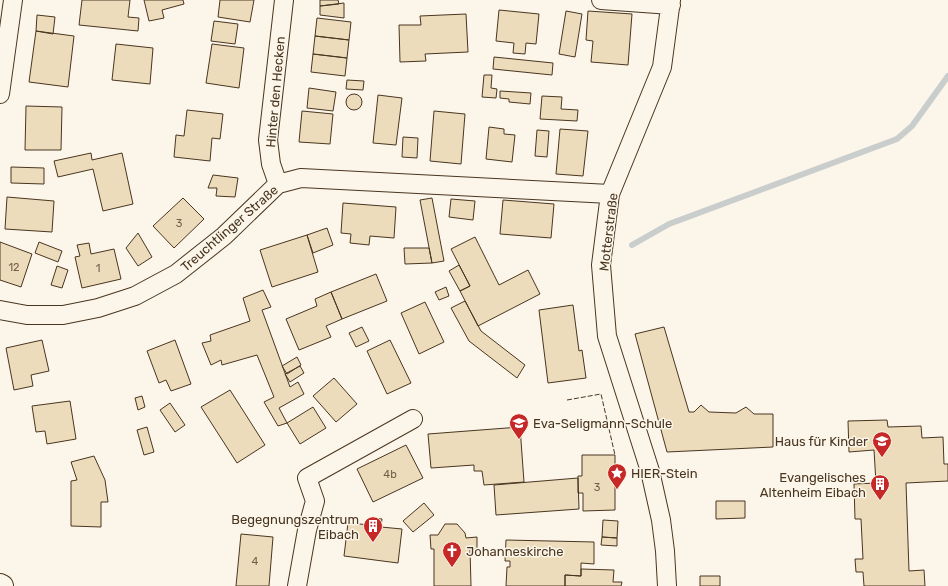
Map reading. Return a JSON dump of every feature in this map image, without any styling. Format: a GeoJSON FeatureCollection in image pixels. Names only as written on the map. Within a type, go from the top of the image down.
{"type":"FeatureCollection","features":[{"type":"Feature","properties":{"kind":"street"},"geometry":{"type":"LineString","coordinates":[[0,94],[13,0]]}},
{"type":"Feature","properties":{"kind":"street","name":"Hinter den Hecken"},"geometry":{"type":"LineString","coordinates":[[278,184],[271,164],[268,140],[284,0]]}},
{"type":"Feature","properties":{"kind":"street"},"geometry":{"type":"LineString","coordinates":[[602,0],[671,2]]}},
{"type":"Feature","properties":{"kind":"street","name":"Motterstraße"},"geometry":{"type":"LineString","coordinates":[[667,586],[661,520],[650,471],[607,336],[601,265],[610,194],[662,67],[671,2]]}},
{"type":"Feature","properties":{"kind":"street","name":"Treuchtlinger Straße"},"geometry":{"type":"LineString","coordinates":[[0,310],[27,315],[63,315],[98,308],[135,296],[182,270],[224,236],[278,184],[301,178],[610,194]]}},
{"type":"Feature","properties":{"kind":"street"},"geometry":{"type":"LineString","coordinates":[[297,586],[307,530],[315,500],[307,478],[413,419]]}},
{"type":"Feature","properties":{"kind":"building"},"geometry":{"type":"Polygon","coordinates":[[[82,0],[130,0],[128,17],[139,18],[138,31],[79,25],[82,0]]]}},
{"type":"Feature","properties":{"kind":"building"},"geometry":{"type":"Polygon","coordinates":[[[144,0],[183,0],[184,4],[162,10],[164,18],[149,21],[144,0]]]}},
{"type":"Feature","properties":{"kind":"building"},"geometry":{"type":"Polygon","coordinates":[[[220,0],[254,0],[250,22],[218,17],[220,0]]]}},
{"type":"Feature","properties":{"kind":"building"},"geometry":{"type":"Polygon","coordinates":[[[320,0],[338,0],[339,4],[320,6],[320,0]]]}},
{"type":"Feature","properties":{"kind":"building"},"geometry":{"type":"Polygon","coordinates":[[[344,3],[344,18],[320,15],[320,6],[344,3]]]}},
{"type":"Feature","properties":{"kind":"building"},"geometry":{"type":"Polygon","coordinates":[[[499,10],[539,14],[536,44],[526,43],[525,54],[513,53],[514,43],[496,41],[499,10]]]}},
{"type":"Feature","properties":{"kind":"building"},"geometry":{"type":"Polygon","coordinates":[[[566,11],[582,14],[575,57],[559,54],[566,11]]]}},
{"type":"Feature","properties":{"kind":"building"},"geometry":{"type":"Polygon","coordinates":[[[588,11],[632,14],[628,65],[591,62],[593,41],[586,40],[588,11]]]}},
{"type":"Feature","properties":{"kind":"building"},"geometry":{"type":"Polygon","coordinates":[[[466,14],[468,52],[425,54],[426,61],[400,62],[399,25],[421,25],[420,16],[466,14]]]}},
{"type":"Feature","properties":{"kind":"building"},"geometry":{"type":"Polygon","coordinates":[[[37,15],[55,17],[53,34],[36,31],[37,15]]]}},
{"type":"Feature","properties":{"kind":"building"},"geometry":{"type":"Polygon","coordinates":[[[317,18],[351,22],[349,40],[315,36],[317,18]]]}},
{"type":"Feature","properties":{"kind":"building"},"geometry":{"type":"Polygon","coordinates":[[[214,21],[238,24],[235,44],[211,41],[214,21]]]}},
{"type":"Feature","properties":{"kind":"building"},"geometry":{"type":"Polygon","coordinates":[[[36,31],[74,36],[68,87],[29,82],[36,31]]]}},
{"type":"Feature","properties":{"kind":"building"},"geometry":{"type":"Polygon","coordinates":[[[315,36],[349,40],[347,58],[313,54],[315,36]]]}},
{"type":"Feature","properties":{"kind":"building"},"geometry":{"type":"Polygon","coordinates":[[[116,44],[153,48],[150,84],[112,80],[116,44]]]}},
{"type":"Feature","properties":{"kind":"building"},"geometry":{"type":"Polygon","coordinates":[[[212,44],[244,48],[239,88],[206,83],[212,44]]]}},
{"type":"Feature","properties":{"kind":"building"},"geometry":{"type":"Polygon","coordinates":[[[313,54],[347,58],[345,76],[311,72],[313,54]]]}},
{"type":"Feature","properties":{"kind":"building"},"geometry":{"type":"Polygon","coordinates":[[[494,57],[553,63],[552,75],[493,69],[494,57]]]}},
{"type":"Feature","properties":{"kind":"building"},"geometry":{"type":"Polygon","coordinates":[[[484,75],[492,75],[491,88],[497,89],[496,98],[482,97],[484,75]]]}},
{"type":"Feature","properties":{"kind":"building"},"geometry":{"type":"Polygon","coordinates":[[[347,80],[364,81],[363,90],[346,89],[347,80]]]}},
{"type":"Feature","properties":{"kind":"building"},"geometry":{"type":"Polygon","coordinates":[[[309,88],[336,92],[333,111],[307,108],[309,88]]]}},
{"type":"Feature","properties":{"kind":"building"},"geometry":{"type":"Polygon","coordinates":[[[500,91],[531,93],[530,104],[509,102],[509,99],[500,98],[500,91]]]}},
{"type":"Feature","properties":{"kind":"building"},"geometry":{"type":"Polygon","coordinates":[[[354,94],[361,99],[362,102],[357,109],[354,110],[347,105],[346,102],[351,95],[354,94]]]}},
{"type":"Feature","properties":{"kind":"building"},"geometry":{"type":"Polygon","coordinates":[[[378,95],[402,98],[396,145],[373,143],[378,95]]]}},
{"type":"Feature","properties":{"kind":"building"},"geometry":{"type":"Polygon","coordinates":[[[542,96],[562,97],[561,109],[578,110],[577,121],[540,119],[542,96]]]}},
{"type":"Feature","properties":{"kind":"building"},"geometry":{"type":"Polygon","coordinates":[[[26,106],[62,107],[61,150],[25,150],[26,106]]]}},
{"type":"Feature","properties":{"kind":"building"},"geometry":{"type":"Polygon","coordinates":[[[187,110],[223,114],[220,139],[212,138],[210,161],[174,157],[176,135],[184,136],[187,110]]]}},
{"type":"Feature","properties":{"kind":"building"},"geometry":{"type":"Polygon","coordinates":[[[302,111],[333,114],[330,144],[299,142],[302,111]]]}},
{"type":"Feature","properties":{"kind":"building"},"geometry":{"type":"Polygon","coordinates":[[[434,111],[465,114],[461,164],[430,161],[434,111]]]}},
{"type":"Feature","properties":{"kind":"building"},"geometry":{"type":"Polygon","coordinates":[[[489,127],[504,129],[504,134],[515,135],[512,162],[486,159],[489,127]]]}},
{"type":"Feature","properties":{"kind":"building"},"geometry":{"type":"Polygon","coordinates":[[[560,129],[588,131],[583,176],[556,174],[560,129]]]}},
{"type":"Feature","properties":{"kind":"building"},"geometry":{"type":"Polygon","coordinates":[[[537,130],[549,131],[547,157],[535,156],[537,130]]]}},
{"type":"Feature","properties":{"kind":"building"},"geometry":{"type":"Polygon","coordinates":[[[403,137],[418,138],[417,158],[402,157],[403,137]]]}},
{"type":"Feature","properties":{"kind":"building"},"geometry":{"type":"Polygon","coordinates":[[[91,153],[92,160],[122,153],[133,204],[103,211],[93,169],[58,177],[54,161],[91,153]]]}},
{"type":"Feature","properties":{"kind":"building"},"geometry":{"type":"Polygon","coordinates":[[[11,167],[44,168],[44,184],[11,183],[11,167]]]}},
{"type":"Feature","properties":{"kind":"building"},"geometry":{"type":"Polygon","coordinates":[[[213,175],[238,178],[235,197],[216,196],[217,188],[208,188],[213,175]]]}},
{"type":"Feature","properties":{"kind":"building"},"geometry":{"type":"Polygon","coordinates":[[[7,197],[54,201],[52,232],[5,229],[7,197]]]}},
{"type":"Feature","properties":{"kind":"building"},"geometry":{"type":"Polygon","coordinates":[[[183,198],[204,219],[174,248],[153,226],[183,198]]]}},
{"type":"Feature","properties":{"kind":"building"},"geometry":{"type":"Polygon","coordinates":[[[432,198],[444,261],[432,263],[420,200],[432,198]]]}},
{"type":"Feature","properties":{"kind":"building"},"geometry":{"type":"Polygon","coordinates":[[[451,199],[475,201],[473,220],[449,217],[451,199]]]}},
{"type":"Feature","properties":{"kind":"building"},"geometry":{"type":"Polygon","coordinates":[[[503,200],[554,204],[551,238],[500,234],[503,200]]]}},
{"type":"Feature","properties":{"kind":"building"},"geometry":{"type":"Polygon","coordinates":[[[343,203],[396,207],[394,238],[370,236],[369,245],[350,243],[351,234],[341,233],[343,203]]]}},
{"type":"Feature","properties":{"kind":"building"},"geometry":{"type":"Polygon","coordinates":[[[327,228],[333,245],[313,253],[307,235],[327,228]]]}},
{"type":"Feature","properties":{"kind":"building"},"geometry":{"type":"Polygon","coordinates":[[[138,233],[152,257],[138,266],[126,248],[138,233]]]}},
{"type":"Feature","properties":{"kind":"building"},"geometry":{"type":"Polygon","coordinates":[[[307,235],[318,272],[272,287],[260,250],[307,235]]]}},
{"type":"Feature","properties":{"kind":"building"},"geometry":{"type":"Polygon","coordinates":[[[475,237],[499,285],[528,270],[540,294],[478,326],[460,291],[470,286],[451,249],[475,237]]]}},
{"type":"Feature","properties":{"kind":"building"},"geometry":{"type":"Polygon","coordinates":[[[0,242],[32,254],[21,287],[0,280],[0,242]]]}},
{"type":"Feature","properties":{"kind":"building"},"geometry":{"type":"Polygon","coordinates":[[[39,242],[62,251],[58,262],[35,253],[39,242]]]}},
{"type":"Feature","properties":{"kind":"building"},"geometry":{"type":"Polygon","coordinates":[[[89,243],[91,254],[114,249],[121,279],[82,288],[75,257],[80,256],[77,245],[89,243]]]}},
{"type":"Feature","properties":{"kind":"building"},"geometry":{"type":"Polygon","coordinates":[[[404,248],[429,248],[432,263],[405,264],[404,248]]]}},
{"type":"Feature","properties":{"kind":"building"},"geometry":{"type":"Polygon","coordinates":[[[459,265],[470,286],[460,291],[449,271],[459,265]]]}},
{"type":"Feature","properties":{"kind":"building"},"geometry":{"type":"Polygon","coordinates":[[[57,266],[68,270],[62,288],[51,285],[57,266]]]}},
{"type":"Feature","properties":{"kind":"building"},"geometry":{"type":"Polygon","coordinates":[[[376,274],[387,301],[342,319],[331,292],[376,274]]]}},
{"type":"Feature","properties":{"kind":"building"},"geometry":{"type":"Polygon","coordinates":[[[446,287],[449,296],[439,300],[435,292],[446,287]]]}},
{"type":"Feature","properties":{"kind":"building"},"geometry":{"type":"Polygon","coordinates":[[[263,290],[271,307],[262,310],[290,387],[298,382],[304,394],[279,408],[287,423],[278,426],[264,402],[274,397],[257,355],[222,365],[221,360],[211,365],[202,343],[211,341],[210,335],[250,321],[243,298],[263,290]]]}},
{"type":"Feature","properties":{"kind":"building"},"geometry":{"type":"Polygon","coordinates":[[[331,292],[342,319],[326,326],[331,337],[299,350],[286,319],[317,306],[315,299],[331,292]]]}},
{"type":"Feature","properties":{"kind":"building"},"geometry":{"type":"Polygon","coordinates":[[[465,301],[481,331],[525,365],[517,378],[469,341],[451,308],[465,301]]]}},
{"type":"Feature","properties":{"kind":"building"},"geometry":{"type":"Polygon","coordinates":[[[425,302],[444,342],[419,354],[401,313],[425,302]]]}},
{"type":"Feature","properties":{"kind":"building"},"geometry":{"type":"Polygon","coordinates":[[[573,305],[579,351],[582,350],[586,378],[548,383],[539,310],[573,305]]]}},
{"type":"Feature","properties":{"kind":"building"},"geometry":{"type":"Polygon","coordinates":[[[362,327],[369,341],[356,347],[349,333],[362,327]]]}},
{"type":"Feature","properties":{"kind":"building"},"geometry":{"type":"Polygon","coordinates":[[[664,327],[689,412],[694,412],[701,405],[709,412],[736,413],[746,407],[754,414],[773,414],[773,447],[667,452],[635,334],[664,327]]]}},
{"type":"Feature","properties":{"kind":"building"},"geometry":{"type":"Polygon","coordinates":[[[42,340],[49,371],[31,375],[33,386],[14,390],[6,348],[42,340]]]}},
{"type":"Feature","properties":{"kind":"building"},"geometry":{"type":"Polygon","coordinates":[[[175,340],[191,384],[171,391],[166,380],[159,383],[147,351],[175,340]]]}},
{"type":"Feature","properties":{"kind":"building"},"geometry":{"type":"Polygon","coordinates":[[[390,340],[411,383],[387,394],[367,351],[390,340]]]}},
{"type":"Feature","properties":{"kind":"building"},"geometry":{"type":"Polygon","coordinates":[[[297,357],[301,365],[287,374],[282,366],[297,357]]]}},
{"type":"Feature","properties":{"kind":"building"},"geometry":{"type":"Polygon","coordinates":[[[300,366],[304,373],[290,382],[285,374],[300,366]]]}},
{"type":"Feature","properties":{"kind":"building"},"geometry":{"type":"Polygon","coordinates":[[[334,378],[357,404],[336,422],[313,396],[334,378]]]}},
{"type":"Feature","properties":{"kind":"building"},"geometry":{"type":"Polygon","coordinates":[[[230,390],[265,445],[237,463],[201,407],[230,390]]]}},
{"type":"Feature","properties":{"kind":"building"},"geometry":{"type":"Polygon","coordinates":[[[142,396],[145,407],[138,410],[135,398],[142,396]]]}},
{"type":"Feature","properties":{"kind":"building"},"geometry":{"type":"Polygon","coordinates":[[[70,401],[76,439],[47,444],[45,431],[36,432],[32,406],[70,401]]]}},
{"type":"Feature","properties":{"kind":"building"},"geometry":{"type":"Polygon","coordinates":[[[170,403],[185,425],[175,432],[160,410],[170,403]]]}},
{"type":"Feature","properties":{"kind":"building"},"geometry":{"type":"Polygon","coordinates":[[[313,407],[326,428],[300,444],[287,423],[313,407]]]}},
{"type":"Feature","properties":{"kind":"building","name":"Evangelisches Altenheim Eibach"},"geometry":{"type":"Polygon","coordinates":[[[887,420],[888,427],[921,426],[922,438],[943,437],[944,464],[948,464],[948,481],[906,483],[909,571],[924,570],[925,586],[864,586],[863,572],[856,572],[855,559],[863,559],[861,519],[855,519],[854,484],[876,483],[874,450],[849,452],[848,421],[887,420]]]}},
{"type":"Feature","properties":{"kind":"building"},"geometry":{"type":"Polygon","coordinates":[[[147,427],[154,452],[144,455],[137,430],[147,427]]]}},
{"type":"Feature","properties":{"kind":"building"},"geometry":{"type":"Polygon","coordinates":[[[520,427],[524,482],[484,485],[482,471],[474,471],[474,465],[431,468],[428,434],[520,427]]]}},
{"type":"Feature","properties":{"kind":"building"},"geometry":{"type":"Polygon","coordinates":[[[406,445],[423,478],[373,502],[357,469],[406,445]]]}},
{"type":"Feature","properties":{"kind":"building"},"geometry":{"type":"Polygon","coordinates":[[[582,455],[615,455],[615,510],[583,511],[583,493],[578,493],[578,476],[582,476],[582,455]]]}},
{"type":"Feature","properties":{"kind":"building"},"geometry":{"type":"Polygon","coordinates":[[[94,456],[105,480],[108,502],[101,502],[101,527],[71,526],[71,481],[77,480],[71,462],[94,456]]]}},
{"type":"Feature","properties":{"kind":"building"},"geometry":{"type":"Polygon","coordinates":[[[578,478],[579,509],[496,515],[494,485],[578,478]]]}},
{"type":"Feature","properties":{"kind":"building"},"geometry":{"type":"Polygon","coordinates":[[[716,501],[745,501],[745,518],[716,519],[716,501]]]}},
{"type":"Feature","properties":{"kind":"building"},"geometry":{"type":"Polygon","coordinates":[[[424,503],[434,515],[413,532],[403,521],[424,503]]]}},
{"type":"Feature","properties":{"kind":"building","name":"Begegnungszentrum Eibach"},"geometry":{"type":"Polygon","coordinates":[[[372,518],[382,519],[381,527],[402,529],[398,563],[344,556],[348,523],[371,525],[372,518]]]}},
{"type":"Feature","properties":{"kind":"building"},"geometry":{"type":"Polygon","coordinates":[[[603,520],[618,521],[617,538],[602,537],[603,520]]]}},
{"type":"Feature","properties":{"kind":"building","name":"Johanneskirche"},"geometry":{"type":"Polygon","coordinates":[[[445,524],[457,524],[465,533],[466,538],[477,537],[477,549],[470,549],[471,586],[434,586],[434,549],[431,549],[430,535],[438,535],[445,524]]]}},
{"type":"Feature","properties":{"kind":"building"},"geometry":{"type":"Polygon","coordinates":[[[241,534],[273,537],[269,586],[236,586],[241,534]]]}},
{"type":"Feature","properties":{"kind":"building"},"geometry":{"type":"Polygon","coordinates":[[[602,537],[617,538],[617,546],[601,545],[602,537]]]}},
{"type":"Feature","properties":{"kind":"building"},"geometry":{"type":"Polygon","coordinates":[[[506,540],[594,542],[594,564],[581,563],[581,576],[565,575],[565,586],[506,586],[507,567],[510,567],[510,561],[505,561],[506,540]]]}},
{"type":"Feature","properties":{"kind":"building"},"geometry":{"type":"Polygon","coordinates":[[[581,569],[614,570],[613,582],[622,582],[621,586],[565,586],[565,575],[581,576],[581,569]]]}},
{"type":"Feature","properties":{"kind":"building"},"geometry":{"type":"Polygon","coordinates":[[[700,576],[720,576],[720,586],[700,586],[700,576]]]}},
{"type":"Feature","properties":{"kind":"waterway"},"geometry":{"type":"LineString","coordinates":[[632,245],[669,224],[897,139],[912,126],[948,76]]}},
{"type":"Feature","properties":{"kind":"fence"},"geometry":{"type":"LineString","coordinates":[[567,400],[601,394],[615,455]]}},
{"type":"Feature","properties":{"kind":"place","name":"Eva-Seligmann-Schule"},"geometry":{"type":"Point","coordinates":[519,440]}},
{"type":"Feature","properties":{"kind":"place","name":"Haus für Kinder"},"geometry":{"type":"Point","coordinates":[882,458]}},
{"type":"Feature","properties":{"kind":"place","name":"HIER-Stein"},"geometry":{"type":"Point","coordinates":[617,490]}},
{"type":"Feature","properties":{"kind":"place","name":"Evangelisches Altenheim Eibach"},"geometry":{"type":"Point","coordinates":[880,501]}},
{"type":"Feature","properties":{"kind":"place","name":"Begegnungszentrum Eibach"},"geometry":{"type":"Point","coordinates":[373,543]}},
{"type":"Feature","properties":{"kind":"place","name":"Johanneskirche"},"geometry":{"type":"Point","coordinates":[452,568]}}]}
